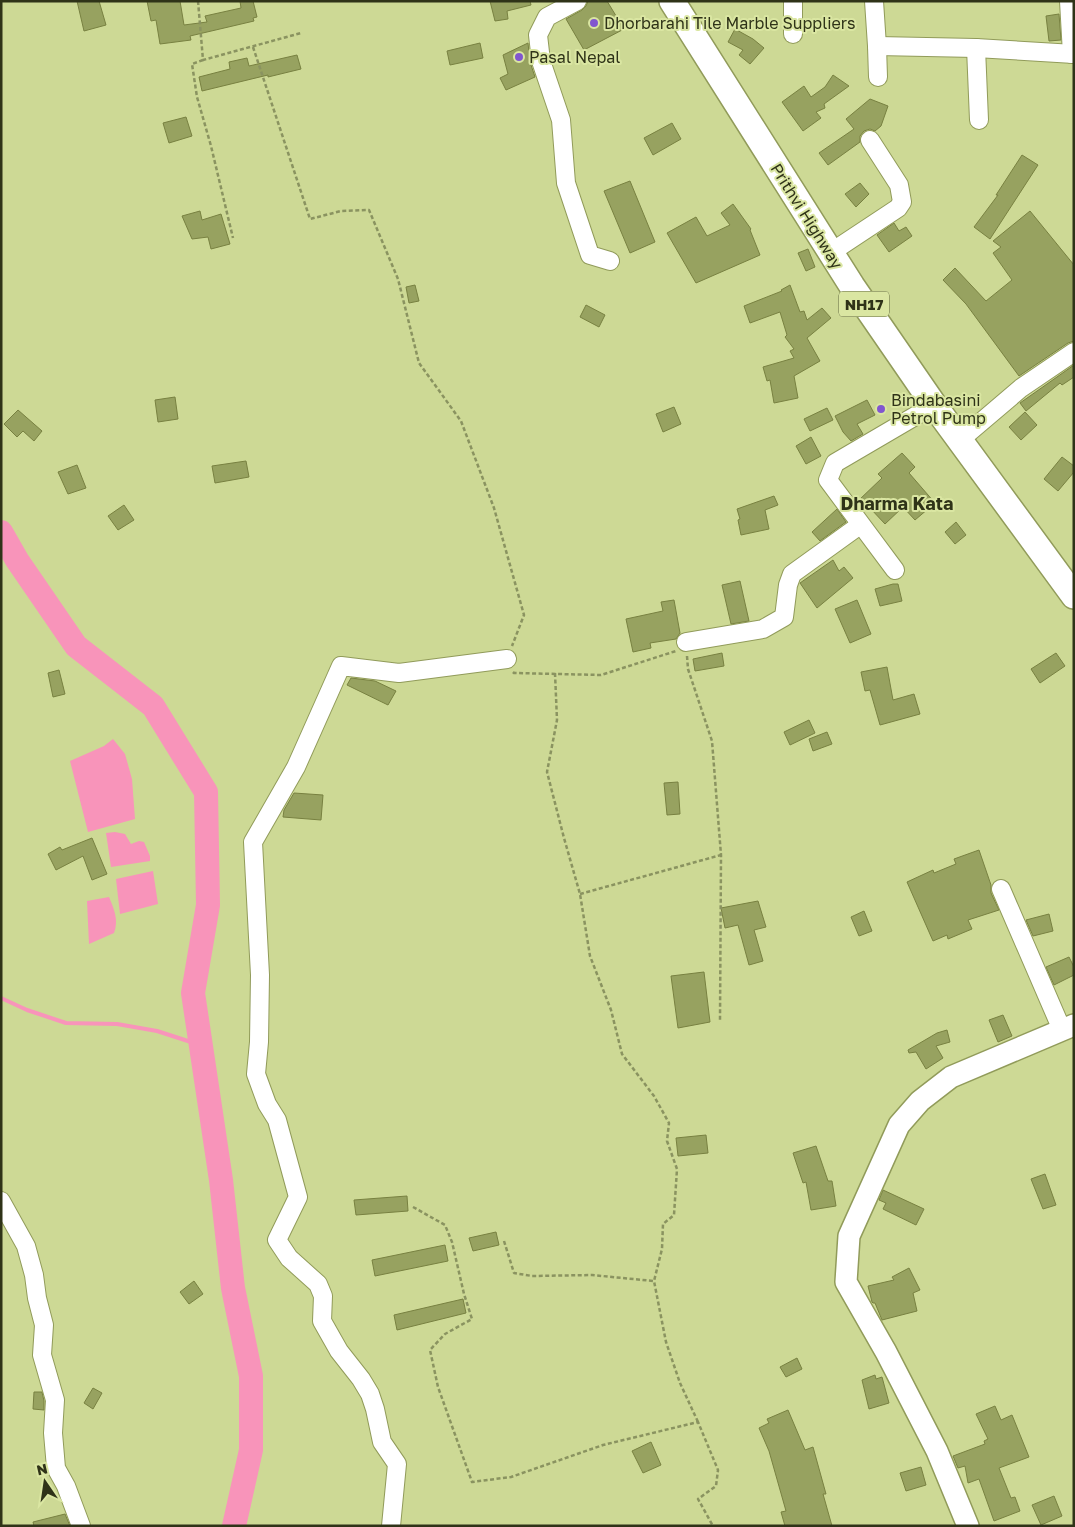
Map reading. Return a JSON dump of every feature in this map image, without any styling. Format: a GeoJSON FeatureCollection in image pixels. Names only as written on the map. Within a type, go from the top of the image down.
{"type":"FeatureCollection","features":[{"type":"Feature","properties":{"kind":"highway","name":"Prithvi Highway"},"geometry":{"type":"LineString","coordinates":[[672,1],[830,253],[934,405],[1074,596]]}},
{"type":"Feature","properties":{"kind":"main road"},"geometry":{"type":"LineString","coordinates":[[968,1526],[937,1451],[886,1352],[846,1282],[849,1236],[899,1125],[920,1101],[952,1077],[1068,1027]]}},
{"type":"Feature","properties":{"kind":"street"},"geometry":{"type":"LineString","coordinates":[[577,1],[547,17],[538,34],[541,61],[561,120],[566,183],[590,255],[610,261]]}},
{"type":"Feature","properties":{"kind":"street"},"geometry":{"type":"LineString","coordinates":[[793,1],[793,34]]}},
{"type":"Feature","properties":{"kind":"street"},"geometry":{"type":"LineString","coordinates":[[874,1],[878,78]]}},
{"type":"Feature","properties":{"kind":"street"},"geometry":{"type":"LineString","coordinates":[[877,46],[976,48],[1073,54],[1069,1]]}},
{"type":"Feature","properties":{"kind":"street"},"geometry":{"type":"LineString","coordinates":[[976,48],[979,120]]}},
{"type":"Feature","properties":{"kind":"street"},"geometry":{"type":"LineString","coordinates":[[830,253],[898,208],[902,202],[899,185],[870,140]]}},
{"type":"Feature","properties":{"kind":"street"},"geometry":{"type":"LineString","coordinates":[[960,440],[1021,388],[1074,352]]}},
{"type":"Feature","properties":{"kind":"street"},"geometry":{"type":"LineString","coordinates":[[894,570],[828,480],[835,463],[934,405]]}},
{"type":"Feature","properties":{"kind":"street"},"geometry":{"type":"LineString","coordinates":[[686,642],[764,629],[775,624],[784,617],[788,585],[792,574],[860,525]]}},
{"type":"Feature","properties":{"kind":"street"},"geometry":{"type":"LineString","coordinates":[[391,1526],[397,1464],[382,1442],[370,1394],[339,1351],[322,1321],[323,1296],[318,1284],[288,1258],[277,1240],[298,1197],[276,1120],[267,1104],[256,1074],[260,1042],[260,975],[253,842],[296,767],[341,666],[399,673],[507,659]]}},
{"type":"Feature","properties":{"kind":"street"},"geometry":{"type":"LineString","coordinates":[[1001,888],[1068,1027]]}},
{"type":"Feature","properties":{"kind":"street"},"geometry":{"type":"LineString","coordinates":[[1,1201],[26,1246],[34,1275],[37,1298],[44,1325],[42,1355],[55,1400],[53,1433],[56,1468],[66,1486],[81,1526]]}},
{"type":"Feature","properties":{"kind":"path"},"geometry":{"type":"LineString","coordinates":[[198,1],[203,60]]}},
{"type":"Feature","properties":{"kind":"path"},"geometry":{"type":"LineString","coordinates":[[233,238],[197,97],[192,64],[301,33]]}},
{"type":"Feature","properties":{"kind":"path"},"geometry":{"type":"LineString","coordinates":[[252,47],[310,219],[340,211],[369,210],[398,279],[419,363],[461,421],[494,508],[524,615],[507,659],[514,673],[601,675],[679,650],[686,642]]}},
{"type":"Feature","properties":{"kind":"path"},"geometry":{"type":"LineString","coordinates":[[686,642],[688,670],[712,741],[721,855],[720,1020]]}},
{"type":"Feature","properties":{"kind":"path"},"geometry":{"type":"LineString","coordinates":[[555,673],[557,720],[547,772],[580,894],[590,956],[611,1010],[622,1054],[654,1096],[669,1123],[667,1140],[677,1170],[674,1215],[663,1224],[662,1249],[654,1281],[666,1342],[680,1383],[718,1470],[716,1486],[698,1499],[713,1526]]}},
{"type":"Feature","properties":{"kind":"path"},"geometry":{"type":"LineString","coordinates":[[580,894],[721,855]]}},
{"type":"Feature","properties":{"kind":"path"},"geometry":{"type":"LineString","coordinates":[[414,1207],[445,1225],[452,1242],[472,1319],[445,1334],[430,1350],[438,1387],[472,1482],[511,1477],[603,1445],[698,1422]]}},
{"type":"Feature","properties":{"kind":"path"},"geometry":{"type":"LineString","coordinates":[[504,1241],[514,1273],[532,1276],[592,1275],[654,1281]]}},
{"type":"Feature","properties":{"kind":"shaded area"},"geometry":{"type":"Polygon","coordinates":[[[113,739],[125,754],[132,779],[135,819],[88,832],[70,761],[104,746],[113,739]]]}},
{"type":"Feature","properties":{"kind":"shaded area"},"geometry":{"type":"Polygon","coordinates":[[[106,833],[125,834],[131,844],[139,841],[144,842],[150,856],[150,861],[111,867],[106,833]]]}},
{"type":"Feature","properties":{"kind":"shaded area"},"geometry":{"type":"Polygon","coordinates":[[[153,871],[158,904],[120,914],[116,879],[153,871]]]}},
{"type":"Feature","properties":{"kind":"shaded area"},"geometry":{"type":"Polygon","coordinates":[[[109,897],[116,919],[114,933],[89,944],[87,901],[109,897]]]}},
{"type":"Feature","properties":{"kind":"building"},"geometry":{"type":"Polygon","coordinates":[[[77,1],[99,1],[106,25],[84,31],[77,1]]]}},
{"type":"Feature","properties":{"kind":"building"},"geometry":{"type":"Polygon","coordinates":[[[147,1],[180,1],[184,25],[207,22],[205,16],[241,8],[240,1],[253,1],[257,17],[253,18],[254,21],[190,36],[191,40],[160,44],[156,20],[151,21],[147,1]]]}},
{"type":"Feature","properties":{"kind":"building"},"geometry":{"type":"Polygon","coordinates":[[[490,1],[530,1],[531,5],[507,11],[508,19],[495,21],[490,1]]]}},
{"type":"Feature","properties":{"kind":"building","name":"Dhorbarahi Tile Marble Suppliers"},"geometry":{"type":"Polygon","coordinates":[[[588,1],[607,1],[624,29],[584,50],[566,19],[582,10],[588,1]]]}},
{"type":"Feature","properties":{"kind":"building"},"geometry":{"type":"Polygon","coordinates":[[[1059,14],[1061,40],[1049,41],[1046,16],[1059,14]]]}},
{"type":"Feature","properties":{"kind":"building"},"geometry":{"type":"Polygon","coordinates":[[[735,29],[764,48],[750,64],[739,55],[743,50],[728,42],[735,29]]]}},
{"type":"Feature","properties":{"kind":"building"},"geometry":{"type":"Polygon","coordinates":[[[480,43],[483,58],[450,65],[447,51],[480,43]]]}},
{"type":"Feature","properties":{"kind":"building"},"geometry":{"type":"Polygon","coordinates":[[[528,43],[530,62],[535,77],[506,90],[500,78],[508,74],[503,55],[528,43]]]}},
{"type":"Feature","properties":{"kind":"building"},"geometry":{"type":"Polygon","coordinates":[[[297,55],[301,69],[202,91],[199,77],[230,69],[229,62],[247,58],[249,66],[297,55]]]}},
{"type":"Feature","properties":{"kind":"building"},"geometry":{"type":"Polygon","coordinates":[[[833,75],[849,86],[824,104],[825,108],[816,112],[821,118],[803,131],[782,102],[804,86],[811,97],[825,87],[833,75]]]}},
{"type":"Feature","properties":{"kind":"building"},"geometry":{"type":"Polygon","coordinates":[[[870,99],[888,106],[881,126],[875,131],[870,129],[864,131],[860,136],[860,142],[828,165],[819,153],[854,129],[846,119],[870,99]]]}},
{"type":"Feature","properties":{"kind":"building"},"geometry":{"type":"Polygon","coordinates":[[[186,117],[192,136],[169,143],[163,123],[186,117]]]}},
{"type":"Feature","properties":{"kind":"building"},"geometry":{"type":"Polygon","coordinates":[[[672,123],[681,139],[653,155],[644,138],[672,123]]]}},
{"type":"Feature","properties":{"kind":"building"},"geometry":{"type":"Polygon","coordinates":[[[1022,155],[1038,165],[990,239],[974,227],[998,195],[996,195],[1022,155]]]}},
{"type":"Feature","properties":{"kind":"building"},"geometry":{"type":"Polygon","coordinates":[[[630,181],[655,242],[630,253],[604,191],[630,181]]]}},
{"type":"Feature","properties":{"kind":"building"},"geometry":{"type":"Polygon","coordinates":[[[860,183],[869,194],[856,207],[845,194],[860,183]]]}},
{"type":"Feature","properties":{"kind":"building"},"geometry":{"type":"Polygon","coordinates":[[[733,204],[751,229],[760,255],[696,283],[667,233],[696,217],[707,236],[730,225],[721,213],[733,204]]]}},
{"type":"Feature","properties":{"kind":"building"},"geometry":{"type":"Polygon","coordinates":[[[200,211],[202,220],[221,214],[230,244],[211,249],[208,237],[192,239],[182,216],[200,211]]]}},
{"type":"Feature","properties":{"kind":"building"},"geometry":{"type":"Polygon","coordinates":[[[1030,211],[1074,265],[1074,341],[1068,343],[1019,376],[966,304],[943,280],[955,268],[986,301],[1012,280],[993,253],[1001,247],[993,241],[1030,211]]]}},
{"type":"Feature","properties":{"kind":"building"},"geometry":{"type":"Polygon","coordinates":[[[894,223],[899,231],[906,227],[912,236],[889,252],[877,235],[894,223]]]}},
{"type":"Feature","properties":{"kind":"building"},"geometry":{"type":"Polygon","coordinates":[[[808,249],[815,267],[806,271],[798,253],[808,249]]]}},
{"type":"Feature","properties":{"kind":"building"},"geometry":{"type":"Polygon","coordinates":[[[415,285],[419,301],[409,303],[406,287],[415,285]]]}},
{"type":"Feature","properties":{"kind":"building"},"geometry":{"type":"Polygon","coordinates":[[[790,285],[800,312],[804,311],[807,320],[822,308],[831,318],[807,338],[820,361],[794,376],[798,398],[774,403],[770,380],[767,381],[763,367],[794,358],[790,351],[794,349],[785,337],[787,335],[780,312],[750,323],[744,306],[782,291],[790,285]]]}},
{"type":"Feature","properties":{"kind":"building"},"geometry":{"type":"Polygon","coordinates":[[[586,305],[605,315],[599,327],[580,317],[586,305]]]}},
{"type":"Feature","properties":{"kind":"building"},"geometry":{"type":"Polygon","coordinates":[[[1074,365],[1074,377],[1062,385],[1060,383],[1026,411],[1020,403],[1074,365]]]}},
{"type":"Feature","properties":{"kind":"building"},"geometry":{"type":"Polygon","coordinates":[[[175,397],[178,419],[158,422],[155,400],[175,397]]]}},
{"type":"Feature","properties":{"kind":"building"},"geometry":{"type":"Polygon","coordinates":[[[867,400],[875,415],[857,424],[863,434],[851,441],[843,432],[835,416],[867,400]]]}},
{"type":"Feature","properties":{"kind":"building"},"geometry":{"type":"Polygon","coordinates":[[[674,407],[681,424],[663,432],[656,414],[674,407]]]}},
{"type":"Feature","properties":{"kind":"building"},"geometry":{"type":"Polygon","coordinates":[[[827,408],[833,420],[810,431],[804,419],[827,408]]]}},
{"type":"Feature","properties":{"kind":"building"},"geometry":{"type":"Polygon","coordinates":[[[18,410],[42,431],[34,441],[23,431],[17,437],[4,424],[18,410]]]}},
{"type":"Feature","properties":{"kind":"building"},"geometry":{"type":"Polygon","coordinates":[[[1025,412],[1037,425],[1021,440],[1009,427],[1025,412]]]}},
{"type":"Feature","properties":{"kind":"building"},"geometry":{"type":"Polygon","coordinates":[[[811,437],[821,456],[806,464],[796,446],[811,437]]]}},
{"type":"Feature","properties":{"kind":"building"},"geometry":{"type":"Polygon","coordinates":[[[902,453],[915,467],[909,473],[935,503],[915,520],[903,507],[885,524],[870,508],[868,510],[859,500],[882,478],[878,474],[902,453]]]}},
{"type":"Feature","properties":{"kind":"building"},"geometry":{"type":"Polygon","coordinates":[[[1062,457],[1074,466],[1074,472],[1058,491],[1044,479],[1062,457]]]}},
{"type":"Feature","properties":{"kind":"building"},"geometry":{"type":"Polygon","coordinates":[[[246,461],[249,477],[215,483],[212,466],[246,461]]]}},
{"type":"Feature","properties":{"kind":"building"},"geometry":{"type":"Polygon","coordinates":[[[77,465],[86,488],[68,494],[58,472],[77,465]]]}},
{"type":"Feature","properties":{"kind":"building"},"geometry":{"type":"Polygon","coordinates":[[[774,496],[778,505],[765,510],[769,529],[741,535],[737,509],[774,496]]]}},
{"type":"Feature","properties":{"kind":"building"},"geometry":{"type":"Polygon","coordinates":[[[124,505],[134,520],[118,530],[108,516],[124,505]]]}},
{"type":"Feature","properties":{"kind":"building"},"geometry":{"type":"Polygon","coordinates":[[[837,509],[846,522],[820,541],[812,532],[837,509]]]}},
{"type":"Feature","properties":{"kind":"building"},"geometry":{"type":"Polygon","coordinates":[[[956,522],[966,535],[955,544],[945,532],[956,522]]]}},
{"type":"Feature","properties":{"kind":"building"},"geometry":{"type":"Polygon","coordinates":[[[833,560],[839,571],[844,567],[853,578],[817,608],[800,583],[833,560]]]}},
{"type":"Feature","properties":{"kind":"building"},"geometry":{"type":"Polygon","coordinates":[[[740,581],[749,621],[731,624],[722,585],[740,581]]]}},
{"type":"Feature","properties":{"kind":"building"},"geometry":{"type":"Polygon","coordinates":[[[898,584],[902,601],[880,606],[875,589],[898,584]]]}},
{"type":"Feature","properties":{"kind":"building"},"geometry":{"type":"Polygon","coordinates":[[[674,600],[680,633],[676,639],[650,643],[651,648],[633,652],[626,619],[663,611],[661,602],[674,600]]]}},
{"type":"Feature","properties":{"kind":"building"},"geometry":{"type":"Polygon","coordinates":[[[857,600],[871,634],[850,643],[835,609],[857,600]]]}},
{"type":"Feature","properties":{"kind":"building"},"geometry":{"type":"Polygon","coordinates":[[[722,653],[724,666],[695,671],[693,659],[722,653]]]}},
{"type":"Feature","properties":{"kind":"building"},"geometry":{"type":"Polygon","coordinates":[[[1056,653],[1065,666],[1040,683],[1031,669],[1056,653]]]}},
{"type":"Feature","properties":{"kind":"building"},"geometry":{"type":"Polygon","coordinates":[[[887,667],[893,700],[914,694],[920,714],[880,725],[870,690],[865,691],[861,672],[887,667]]]}},
{"type":"Feature","properties":{"kind":"building"},"geometry":{"type":"Polygon","coordinates":[[[59,670],[65,694],[53,697],[48,673],[59,670]]]}},
{"type":"Feature","properties":{"kind":"building"},"geometry":{"type":"Polygon","coordinates":[[[351,678],[375,681],[396,691],[388,705],[347,685],[351,678]]]}},
{"type":"Feature","properties":{"kind":"building"},"geometry":{"type":"Polygon","coordinates":[[[809,720],[815,733],[790,745],[784,732],[809,720]]]}},
{"type":"Feature","properties":{"kind":"building"},"geometry":{"type":"Polygon","coordinates":[[[827,732],[832,744],[813,751],[809,739],[827,732]]]}},
{"type":"Feature","properties":{"kind":"building"},"geometry":{"type":"Polygon","coordinates":[[[678,782],[680,814],[667,815],[664,783],[678,782]]]}},
{"type":"Feature","properties":{"kind":"building"},"geometry":{"type":"Polygon","coordinates":[[[294,793],[323,795],[321,820],[283,817],[284,810],[294,793]]]}},
{"type":"Feature","properties":{"kind":"building"},"geometry":{"type":"Polygon","coordinates":[[[92,838],[107,874],[92,880],[83,856],[56,870],[48,854],[60,847],[62,850],[92,838]]]}},
{"type":"Feature","properties":{"kind":"building"},"geometry":{"type":"Polygon","coordinates":[[[979,850],[991,885],[991,893],[999,910],[968,920],[972,929],[948,939],[947,935],[933,941],[907,882],[933,870],[934,873],[956,864],[954,859],[979,850]]]}},
{"type":"Feature","properties":{"kind":"building"},"geometry":{"type":"Polygon","coordinates":[[[758,901],[766,927],[754,930],[763,961],[749,965],[738,925],[725,928],[721,908],[758,901]]]}},
{"type":"Feature","properties":{"kind":"building"},"geometry":{"type":"Polygon","coordinates":[[[864,911],[872,931],[859,936],[851,917],[864,911]]]}},
{"type":"Feature","properties":{"kind":"building"},"geometry":{"type":"Polygon","coordinates":[[[1049,914],[1053,931],[1033,936],[1026,920],[1049,914]]]}},
{"type":"Feature","properties":{"kind":"building"},"geometry":{"type":"Polygon","coordinates":[[[1069,957],[1074,967],[1074,975],[1054,985],[1046,967],[1069,957]]]}},
{"type":"Feature","properties":{"kind":"building"},"geometry":{"type":"Polygon","coordinates":[[[704,972],[710,1022],[678,1028],[671,976],[704,972]]]}},
{"type":"Feature","properties":{"kind":"building"},"geometry":{"type":"Polygon","coordinates":[[[1003,1015],[1012,1036],[998,1042],[989,1020],[1003,1015]]]}},
{"type":"Feature","properties":{"kind":"building"},"geometry":{"type":"Polygon","coordinates":[[[947,1030],[950,1042],[936,1046],[943,1058],[926,1069],[916,1052],[909,1053],[908,1050],[937,1033],[947,1030]]]}},
{"type":"Feature","properties":{"kind":"building"},"geometry":{"type":"Polygon","coordinates":[[[706,1135],[708,1153],[678,1156],[676,1138],[706,1135]]]}},
{"type":"Feature","properties":{"kind":"building"},"geometry":{"type":"Polygon","coordinates":[[[816,1146],[828,1181],[832,1181],[836,1206],[811,1210],[806,1182],[803,1183],[793,1153],[816,1146]]]}},
{"type":"Feature","properties":{"kind":"building"},"geometry":{"type":"Polygon","coordinates":[[[1045,1174],[1056,1205],[1043,1209],[1031,1179],[1045,1174]]]}},
{"type":"Feature","properties":{"kind":"building"},"geometry":{"type":"Polygon","coordinates":[[[883,1190],[924,1209],[916,1225],[883,1209],[886,1203],[879,1200],[883,1190]]]}},
{"type":"Feature","properties":{"kind":"building"},"geometry":{"type":"Polygon","coordinates":[[[407,1196],[408,1211],[356,1215],[354,1200],[407,1196]]]}},
{"type":"Feature","properties":{"kind":"building"},"geometry":{"type":"Polygon","coordinates":[[[496,1232],[499,1245],[473,1251],[469,1238],[496,1232]]]}},
{"type":"Feature","properties":{"kind":"building"},"geometry":{"type":"Polygon","coordinates":[[[445,1245],[448,1261],[375,1276],[372,1260],[445,1245]]]}},
{"type":"Feature","properties":{"kind":"building"},"geometry":{"type":"Polygon","coordinates":[[[909,1268],[920,1290],[913,1293],[917,1311],[882,1320],[875,1303],[872,1302],[868,1286],[894,1280],[892,1277],[909,1268]]]}},
{"type":"Feature","properties":{"kind":"building"},"geometry":{"type":"Polygon","coordinates":[[[194,1281],[203,1294],[189,1304],[180,1292],[194,1281]]]}},
{"type":"Feature","properties":{"kind":"building"},"geometry":{"type":"Polygon","coordinates":[[[463,1299],[466,1313],[397,1330],[394,1315],[463,1299]]]}},
{"type":"Feature","properties":{"kind":"building"},"geometry":{"type":"Polygon","coordinates":[[[797,1358],[802,1369],[786,1377],[780,1367],[797,1358]]]}},
{"type":"Feature","properties":{"kind":"building"},"geometry":{"type":"Polygon","coordinates":[[[875,1375],[876,1379],[882,1377],[889,1403],[869,1409],[862,1380],[875,1375]]]}},
{"type":"Feature","properties":{"kind":"building"},"geometry":{"type":"Polygon","coordinates":[[[93,1388],[102,1393],[93,1409],[84,1403],[93,1388]]]}},
{"type":"Feature","properties":{"kind":"building"},"geometry":{"type":"Polygon","coordinates":[[[34,1392],[42,1392],[44,1410],[33,1409],[34,1392]]]}},
{"type":"Feature","properties":{"kind":"building"},"geometry":{"type":"Polygon","coordinates":[[[995,1406],[1001,1420],[1012,1415],[1029,1457],[999,1468],[1011,1498],[1015,1497],[1020,1511],[994,1521],[979,1479],[968,1483],[965,1466],[958,1468],[953,1456],[985,1444],[984,1441],[988,1439],[976,1414],[995,1406]]]}},
{"type":"Feature","properties":{"kind":"building"},"geometry":{"type":"Polygon","coordinates":[[[788,1410],[805,1450],[813,1447],[826,1494],[823,1494],[832,1526],[785,1526],[781,1512],[786,1511],[769,1451],[759,1428],[769,1423],[767,1419],[788,1410]]]}},
{"type":"Feature","properties":{"kind":"building"},"geometry":{"type":"Polygon","coordinates":[[[651,1442],[661,1465],[643,1473],[632,1451],[651,1442]]]}},
{"type":"Feature","properties":{"kind":"building"},"geometry":{"type":"Polygon","coordinates":[[[921,1467],[926,1485],[906,1491],[900,1473],[921,1467]]]}},
{"type":"Feature","properties":{"kind":"building"},"geometry":{"type":"Polygon","coordinates":[[[1054,1496],[1062,1516],[1041,1525],[1032,1505],[1054,1496]]]}},
{"type":"Feature","properties":{"kind":"building"},"geometry":{"type":"Polygon","coordinates":[[[65,1514],[70,1526],[34,1526],[33,1522],[65,1514]]]}},
{"type":"Feature","properties":{"kind":"waterway"},"geometry":{"type":"LineString","coordinates":[[1,532],[17,560],[76,646],[153,706],[206,792],[208,905],[193,993],[221,1180],[233,1288],[251,1376],[251,1450],[234,1526]]}},
{"type":"Feature","properties":{"kind":"waterway"},"geometry":{"type":"LineString","coordinates":[[1,998],[27,1010],[66,1023],[117,1024],[157,1031],[191,1042],[206,1077]]}},
{"type":"Feature","properties":{"kind":"place","name":"Dhorbarahi Tile Marble Suppliers"},"geometry":{"type":"Point","coordinates":[594,23]}},
{"type":"Feature","properties":{"kind":"place","name":"Pasal Nepal"},"geometry":{"type":"Point","coordinates":[519,57]}},
{"type":"Feature","properties":{"kind":"place","name":"Bindabasini Petrol Pump"},"geometry":{"type":"Point","coordinates":[881,409]}},
{"type":"Feature","properties":{"kind":"district","name":"Dharma Kata"},"geometry":{"type":"Point","coordinates":[897,503]}}]}
